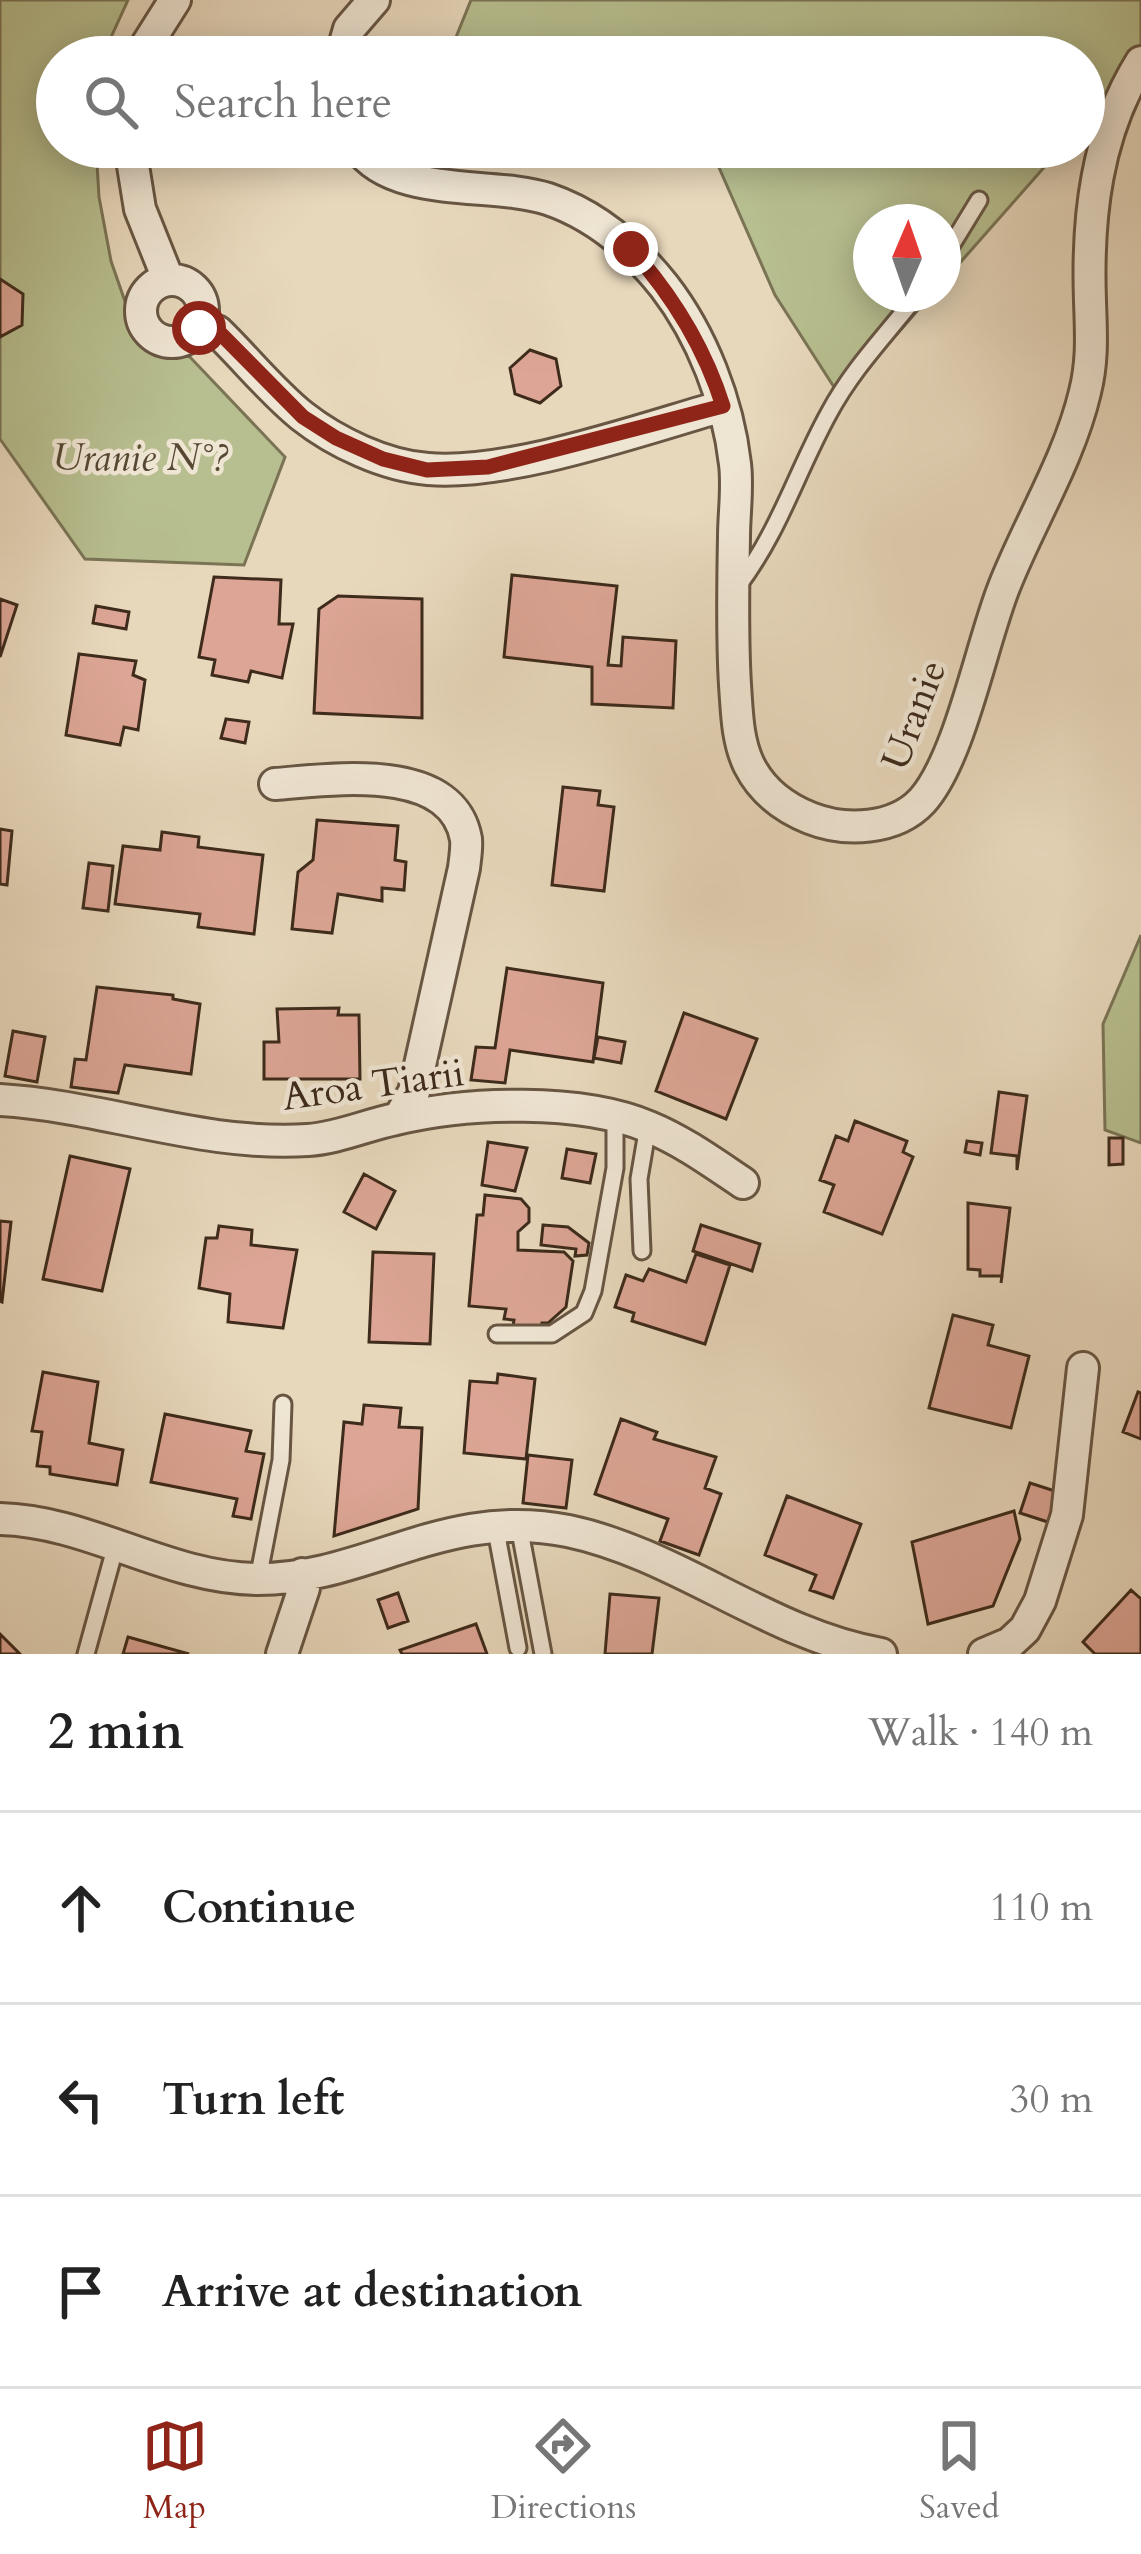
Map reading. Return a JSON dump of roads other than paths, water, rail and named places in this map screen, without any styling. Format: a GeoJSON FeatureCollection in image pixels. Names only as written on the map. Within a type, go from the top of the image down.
{"type":"FeatureCollection","features":[{"type":"Feature","properties":{"kind":"street"},"geometry":{"type":"LineString","coordinates":[[152,36],[175,0]]}},
{"type":"Feature","properties":{"kind":"street"},"geometry":{"type":"LineString","coordinates":[[348,36],[374,0]]}},
{"type":"Feature","properties":{"kind":"street","name":"Uranie"},"geometry":{"type":"LineString","coordinates":[[1105,146],[1136,76]]}},
{"type":"Feature","properties":{"kind":"street"},"geometry":{"type":"LineString","coordinates":[[133,168],[140,209],[167,279]]}},
{"type":"Feature","properties":{"kind":"street","name":"Uranie"},"geometry":{"type":"LineString","coordinates":[[381,168],[412,181],[507,189],[548,199],[593,219],[631,249],[666,289],[692,333],[723,406],[735,466],[738,732],[750,768],[775,800],[839,827],[876,826],[919,805],[949,756],[1005,584],[1085,395],[1094,342],[1090,230],[1097,168]]}},
{"type":"Feature","properties":{"kind":"street"},"geometry":{"type":"LineString","coordinates":[[180,280],[199,293],[203,316],[199,328],[176,343],[162,341],[142,321],[143,297],[158,283],[180,280]]}},
{"type":"Feature","properties":{"kind":"street"},"geometry":{"type":"LineString","coordinates":[[199,328],[218,331],[303,417],[336,438],[383,459],[427,470],[488,467],[723,406]]}},
{"type":"Feature","properties":{"kind":"street"},"geometry":{"type":"LineString","coordinates":[[275,784],[353,778],[424,789],[456,816],[466,839],[464,868],[414,1092],[399,1118]]}},
{"type":"Feature","properties":{"kind":"street","name":"Aroa Tiarii"},"geometry":{"type":"LineString","coordinates":[[0,1100],[218,1136],[308,1140],[399,1118],[556,1108],[616,1116],[648,1126],[743,1183]]}},
{"type":"Feature","properties":{"kind":"street"},"geometry":{"type":"LineString","coordinates":[[984,1654],[1010,1643],[1025,1629],[1040,1601],[1067,1515],[1083,1368]]}},
{"type":"Feature","properties":{"kind":"street"},"geometry":{"type":"LineString","coordinates":[[0,1520],[66,1528],[199,1571],[258,1579],[302,1574],[435,1535],[507,1525],[571,1532],[815,1635],[881,1654]]}},
{"type":"Feature","properties":{"kind":"street"},"geometry":{"type":"LineString","coordinates":[[282,1654],[304,1588],[302,1574]]}},
{"type":"Feature","properties":{"kind":"lane"},"geometry":{"type":"LineString","coordinates":[[961,230],[979,200]]}},
{"type":"Feature","properties":{"kind":"lane"},"geometry":{"type":"LineString","coordinates":[[733,593],[778,527],[830,410],[862,358],[902,312]]}},
{"type":"Feature","properties":{"kind":"lane"},"geometry":{"type":"LineString","coordinates":[[497,1334],[552,1334],[584,1313],[593,1291],[615,1168],[616,1116]]}},
{"type":"Feature","properties":{"kind":"lane"},"geometry":{"type":"LineString","coordinates":[[642,1251],[639,1179],[648,1126]]}},
{"type":"Feature","properties":{"kind":"lane"},"geometry":{"type":"LineString","coordinates":[[258,1579],[281,1460],[284,1404]]}},
{"type":"Feature","properties":{"kind":"lane"},"geometry":{"type":"LineString","coordinates":[[507,1525],[518,1648]]}},
{"type":"Feature","properties":{"kind":"lane"},"geometry":{"type":"LineString","coordinates":[[507,1525],[543,1654]]}},
{"type":"Feature","properties":{"kind":"lane"},"geometry":{"type":"LineString","coordinates":[[86,1654],[116,1545]]}},
{"type":"Feature","properties":{"kind":"park label","name":"Uranie N°?"},"geometry":{"type":"Point","coordinates":[140,457]}}]}
